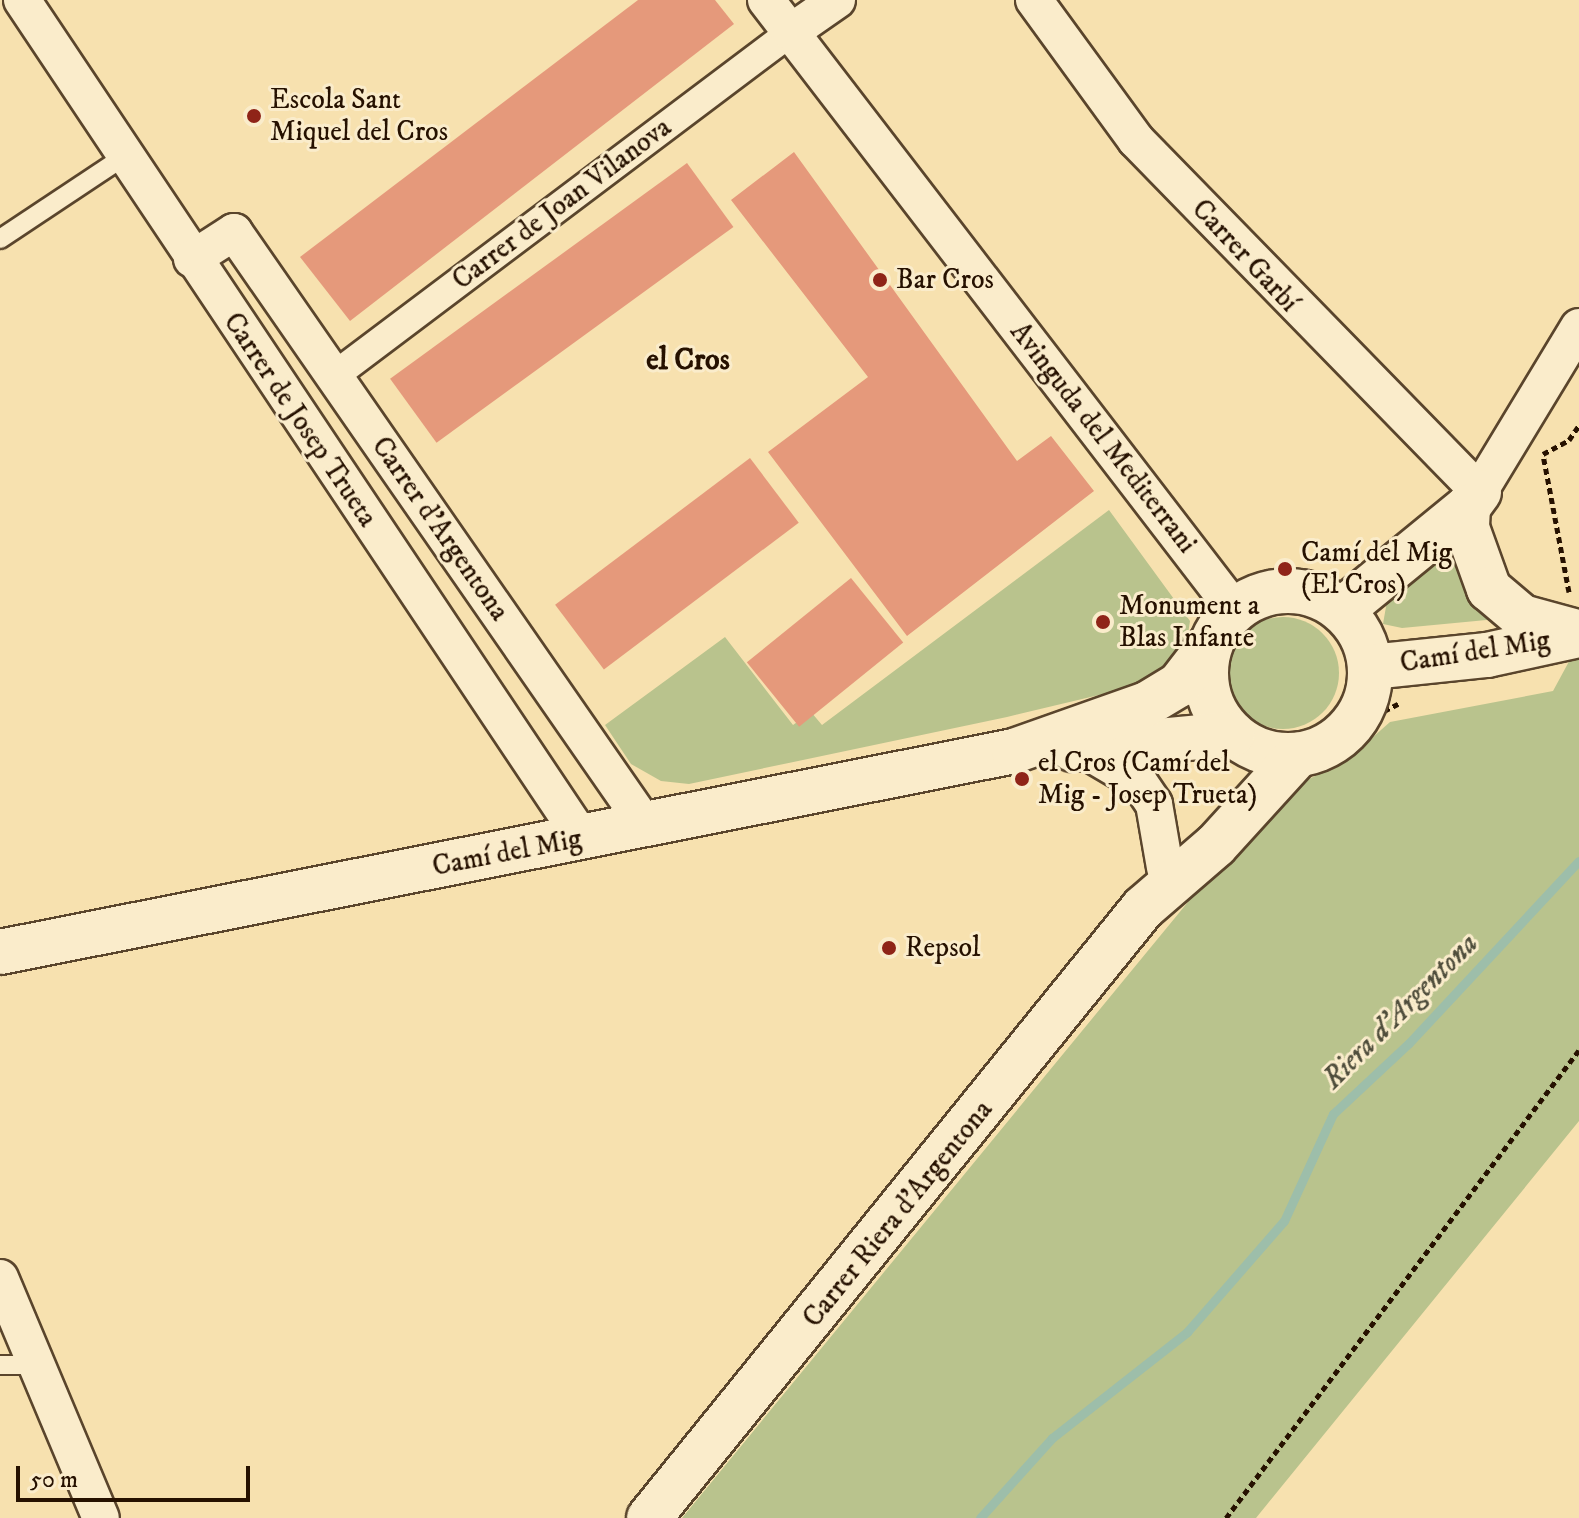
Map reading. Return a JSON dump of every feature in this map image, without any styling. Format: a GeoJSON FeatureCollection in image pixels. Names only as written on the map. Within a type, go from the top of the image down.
{"type":"FeatureCollection","features":[{"type":"Feature","properties":{"kind":"street","name":"Carrer de Josep Trueta"},"geometry":{"type":"LineString","coordinates":[[22,0],[192,259],[582,838]]}},
{"type":"Feature","properties":{"kind":"street","name":"Avinguda del Mediterrani"},"geometry":{"type":"LineString","coordinates":[[766,0],[1235,610]]}},
{"type":"Feature","properties":{"kind":"street"},"geometry":{"type":"LineString","coordinates":[[791,32],[837,0]]}},
{"type":"Feature","properties":{"kind":"street","name":"Carrer Garbí"},"geometry":{"type":"LineString","coordinates":[[1034,0],[1136,140],[1473,500]]}},
{"type":"Feature","properties":{"kind":"street","name":"Carrer de Joan Vilanova"},"geometry":{"type":"LineString","coordinates":[[334,376],[791,32]]}},
{"type":"Feature","properties":{"kind":"street","name":"Carrer d'Argentona"},"geometry":{"type":"LineString","coordinates":[[192,259],[234,232],[646,826]]}},
{"type":"Feature","properties":{"kind":"street"},"geometry":{"type":"LineString","coordinates":[[1342,610],[1473,500],[1579,327]]}},
{"type":"Feature","properties":{"kind":"street"},"geometry":{"type":"LineString","coordinates":[[1473,500],[1470,550],[1489,589],[1522,617],[1576,622]]}},
{"type":"Feature","properties":{"kind":"street"},"geometry":{"type":"LineString","coordinates":[[1283,590],[1304,592],[1342,610],[1362,636],[1371,667],[1359,716],[1322,749],[1298,755],[1239,739],[1213,708],[1205,678],[1209,646],[1235,610],[1283,590]]}},
{"type":"Feature","properties":{"kind":"street","name":"Camí del Mig"},"geometry":{"type":"LineString","coordinates":[[1371,667],[1487,655],[1576,622]]}},
{"type":"Feature","properties":{"kind":"street","name":"Camí del Mig"},"geometry":{"type":"LineString","coordinates":[[0,952],[1014,751],[1147,704],[1179,685],[1209,646]]}},
{"type":"Feature","properties":{"kind":"street","name":"Camí del Mig"},"geometry":{"type":"LineString","coordinates":[[1014,751],[1239,739]]}},
{"type":"Feature","properties":{"kind":"street","name":"Carrer Riera d'Argentona"},"geometry":{"type":"LineString","coordinates":[[649,1518],[1143,908],[1165,868],[1228,790],[1239,739]]}},
{"type":"Feature","properties":{"kind":"street"},"geometry":{"type":"LineString","coordinates":[[1083,749],[1139,782],[1154,804],[1165,868]]}},
{"type":"Feature","properties":{"kind":"street","name":"Carrer Riera d'Argentona"},"geometry":{"type":"LineString","coordinates":[[1143,908],[1216,845],[1298,755]]}},
{"type":"Feature","properties":{"kind":"street"},"geometry":{"type":"LineString","coordinates":[[0,1278],[17,1365],[101,1518]]}},
{"type":"Feature","properties":{"kind":"lane"},"geometry":{"type":"LineString","coordinates":[[0,239],[125,156]]}},
{"type":"Feature","properties":{"kind":"path"},"geometry":{"type":"LineString","coordinates":[[1576,622],[1543,454],[1569,440],[1579,425]]}},
{"type":"Feature","properties":{"kind":"path"},"geometry":{"type":"LineString","coordinates":[[1226,1518],[1579,1050]]}},
{"type":"Feature","properties":{"kind":"green space"},"geometry":{"type":"Polygon","coordinates":[[[1109,510],[1190,621],[1186,647],[1172,669],[1120,690],[1007,717],[689,784],[661,781],[631,764],[605,725],[725,637],[793,725],[811,712],[822,725],[1109,510]]]}},
{"type":"Feature","properties":{"kind":"green space"},"geometry":{"type":"Polygon","coordinates":[[[1453,549],[1497,619],[1402,628],[1383,624],[1387,601],[1453,549]]]}},
{"type":"Feature","properties":{"kind":"green space"},"geometry":{"type":"Polygon","coordinates":[[[1283,617],[1304,621],[1323,633],[1335,652],[1339,673],[1335,694],[1323,713],[1304,725],[1283,729],[1262,725],[1243,713],[1231,694],[1227,673],[1231,652],[1243,633],[1262,621],[1283,617]]]}},
{"type":"Feature","properties":{"kind":"green space"},"geometry":{"type":"Polygon","coordinates":[[[1579,643],[1579,1121],[1256,1518],[682,1518],[1275,796],[1347,760],[1390,722],[1553,691],[1579,643]]]}},
{"type":"Feature","properties":{"kind":"building"},"geometry":{"type":"Polygon","coordinates":[[[638,0],[715,0],[734,24],[350,321],[300,257],[638,0]]]}},
{"type":"Feature","properties":{"kind":"building"},"geometry":{"type":"Polygon","coordinates":[[[794,152],[1017,461],[1051,436],[1094,491],[907,636],[768,452],[868,377],[731,200],[794,152]]]}},
{"type":"Feature","properties":{"kind":"building"},"geometry":{"type":"Polygon","coordinates":[[[687,163],[733,227],[437,443],[390,379],[687,163]]]}},
{"type":"Feature","properties":{"kind":"building"},"geometry":{"type":"Polygon","coordinates":[[[750,458],[799,523],[604,670],[555,605],[750,458]]]}},
{"type":"Feature","properties":{"kind":"building"},"geometry":{"type":"Polygon","coordinates":[[[851,578],[903,643],[799,727],[747,662],[851,578]]]}},
{"type":"Feature","properties":{"kind":"waterway","name":"Riera d'Argentona"},"geometry":{"type":"LineString","coordinates":[[980,1518],[1052,1438],[1187,1332],[1284,1221],[1333,1114],[1409,1043],[1579,861]]}},
{"type":"Feature","properties":{"kind":"place","name":"Escola Sant Miquel del Cros"},"geometry":{"type":"Point","coordinates":[254,116]}},
{"type":"Feature","properties":{"kind":"place","name":"Bar Cros"},"geometry":{"type":"Point","coordinates":[880,280]}},
{"type":"Feature","properties":{"kind":"place","name":"Camí del Mig (El Cros)"},"geometry":{"type":"Point","coordinates":[1285,569]}},
{"type":"Feature","properties":{"kind":"place","name":"Monument a Blas Infante"},"geometry":{"type":"Point","coordinates":[1103,622]}},
{"type":"Feature","properties":{"kind":"place","name":"el Cros (Camí del Mig - Josep Trueta)"},"geometry":{"type":"Point","coordinates":[1022,779]}},
{"type":"Feature","properties":{"kind":"place","name":"Repsol"},"geometry":{"type":"Point","coordinates":[889,948]}},
{"type":"Feature","properties":{"kind":"district","name":"el Cros"},"geometry":{"type":"Point","coordinates":[688,361]}}]}
